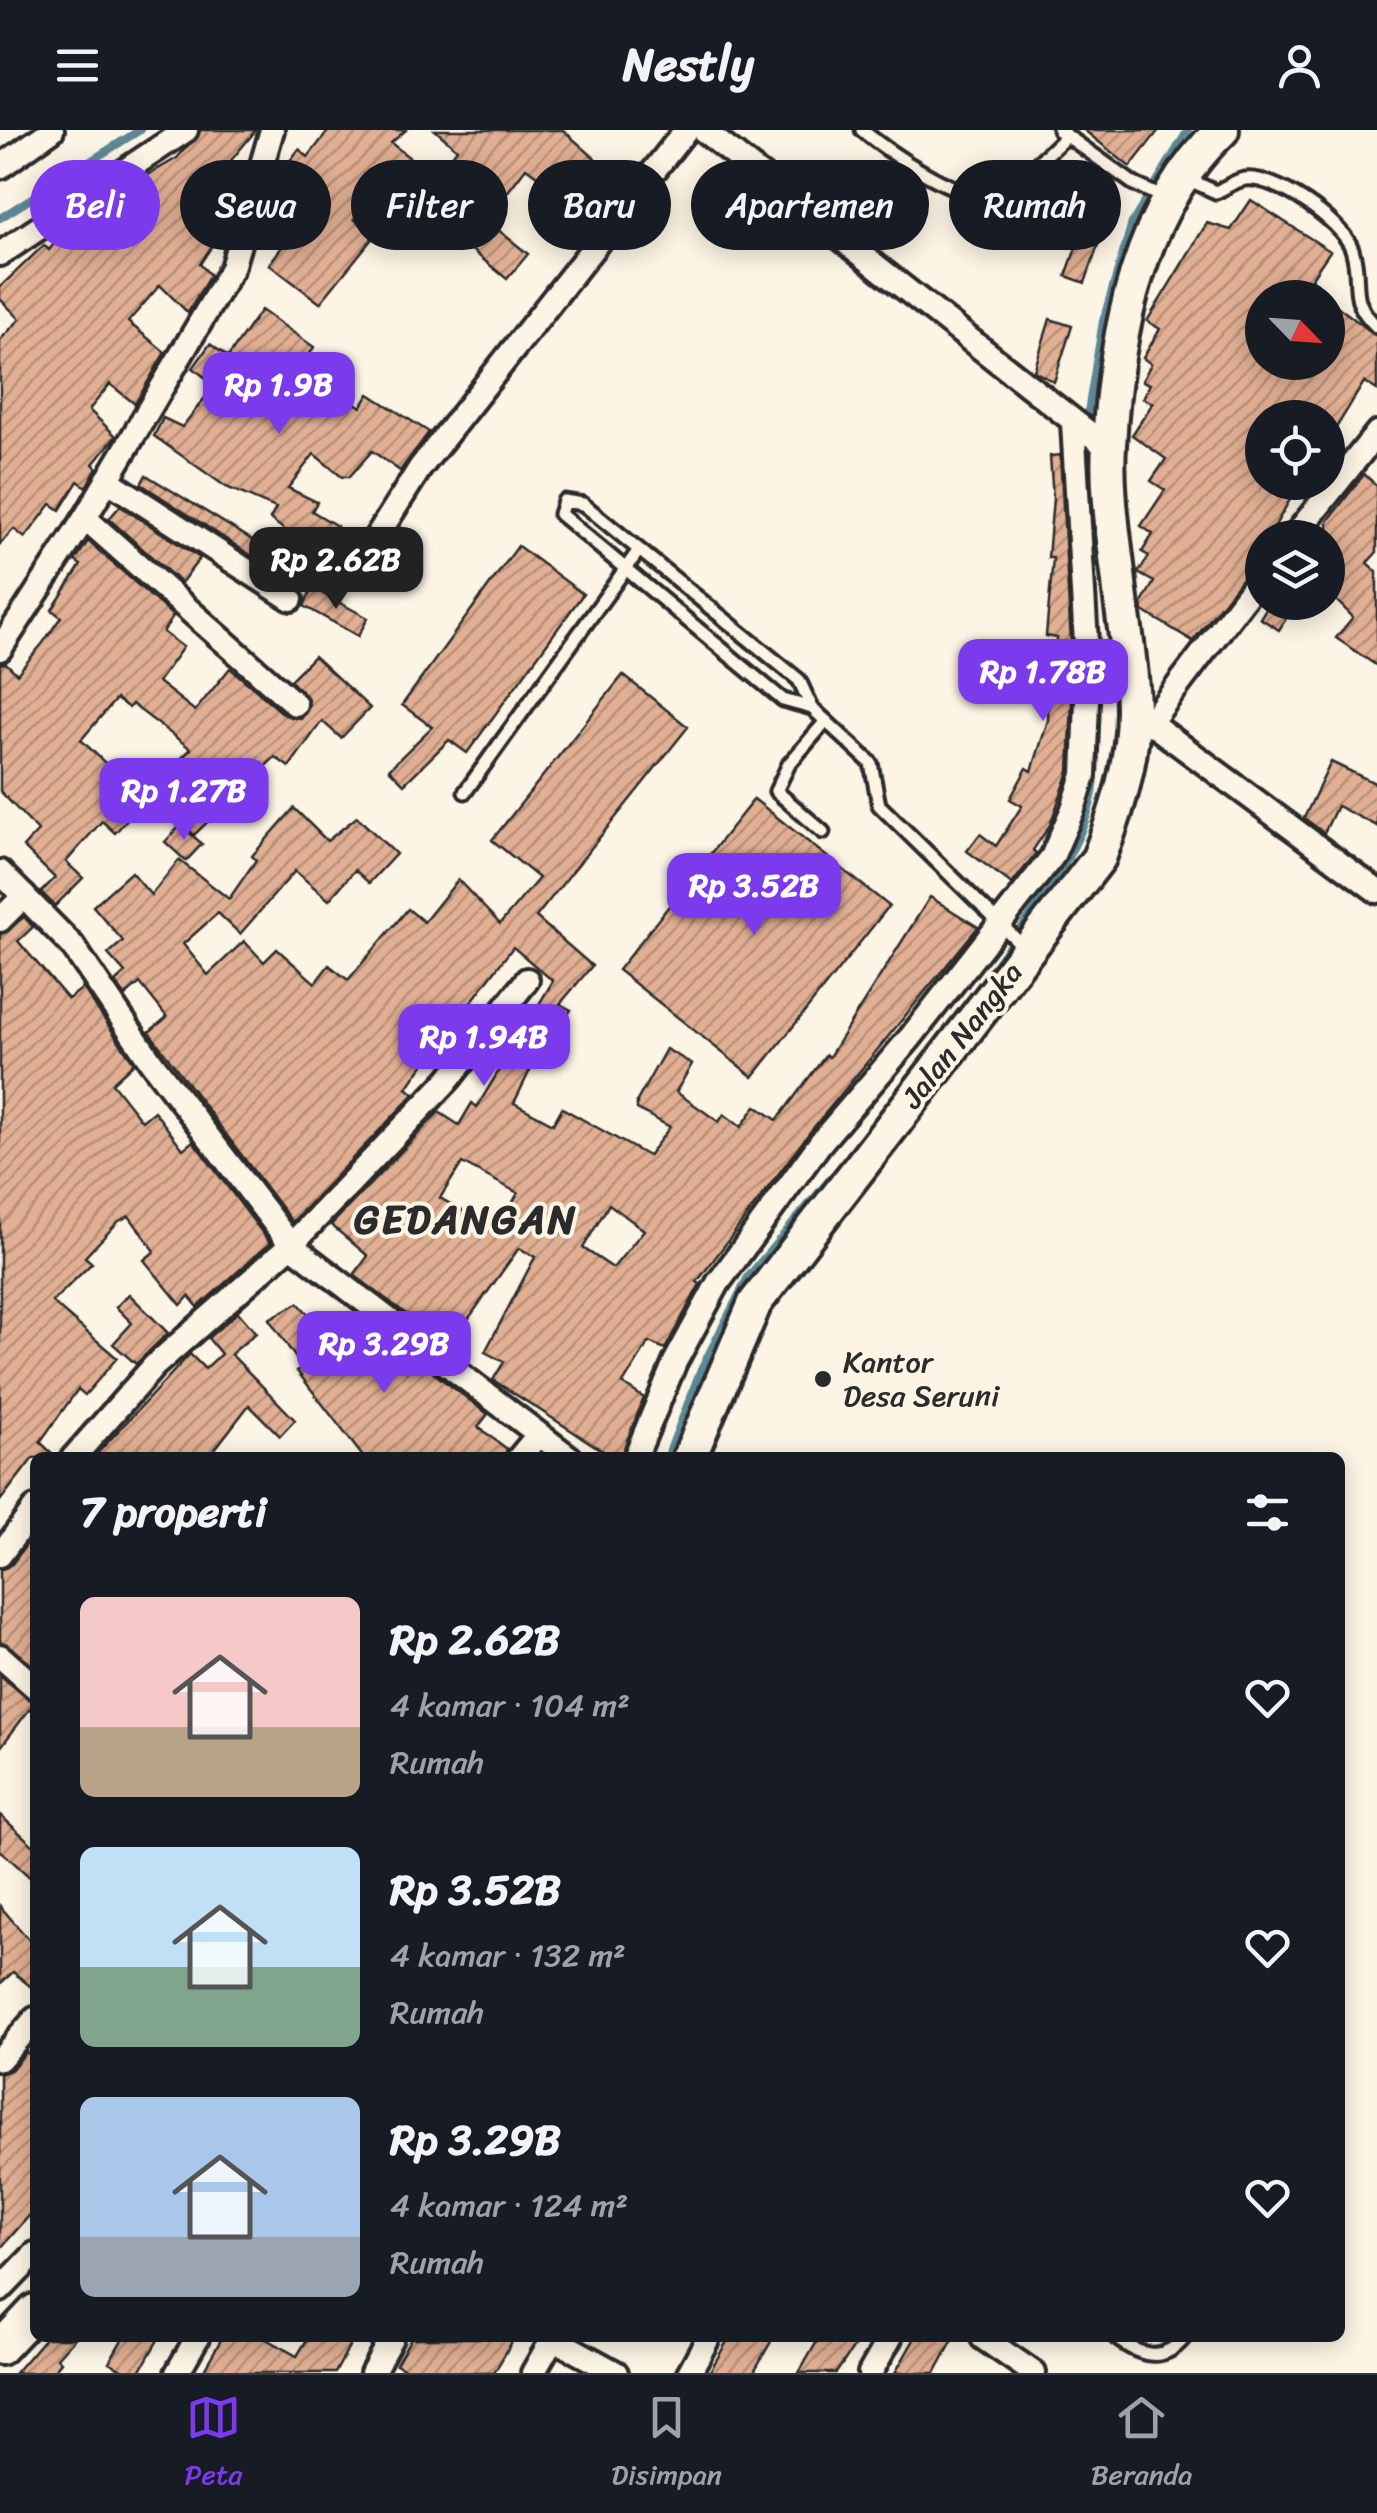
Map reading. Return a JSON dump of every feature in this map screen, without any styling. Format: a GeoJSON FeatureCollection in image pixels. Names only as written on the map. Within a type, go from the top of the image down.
{"type":"FeatureCollection","features":[{"type":"Feature","properties":{"kind":"street"},"geometry":{"type":"LineString","coordinates":[[0,168],[51,130]]}},
{"type":"Feature","properties":{"kind":"street"},"geometry":{"type":"LineString","coordinates":[[0,254],[186,130]]}},
{"type":"Feature","properties":{"kind":"street"},"geometry":{"type":"LineString","coordinates":[[0,650],[85,518],[232,268],[272,130]]}},
{"type":"Feature","properties":{"kind":"street"},"geometry":{"type":"LineString","coordinates":[[372,544],[420,468],[686,130]]}},
{"type":"Feature","properties":{"kind":"street"},"geometry":{"type":"LineString","coordinates":[[637,1452],[674,1362],[718,1283],[820,1142],[910,1038],[1052,856],[1084,776],[1089,435],[703,130]]}},
{"type":"Feature","properties":{"kind":"street","name":"Jalan Nangka"},"geometry":{"type":"LineString","coordinates":[[692,1452],[755,1303],[1099,858],[1142,716],[1089,435],[1131,289],[1170,191],[1222,130]]}},
{"type":"Feature","properties":{"kind":"street"},"geometry":{"type":"LineString","coordinates":[[1307,520],[1377,433]]}},
{"type":"Feature","properties":{"kind":"street"},"geometry":{"type":"LineString","coordinates":[[107,480],[291,599]]}},
{"type":"Feature","properties":{"kind":"street"},"geometry":{"type":"LineString","coordinates":[[85,518],[295,704]]}},
{"type":"Feature","properties":{"kind":"street"},"geometry":{"type":"LineString","coordinates":[[1245,595],[1142,716],[1377,891]]}},
{"type":"Feature","properties":{"kind":"street"},"geometry":{"type":"LineString","coordinates":[[0,872],[72,945],[152,1062],[291,1245],[562,1452]]}},
{"type":"Feature","properties":{"kind":"street"},"geometry":{"type":"LineString","coordinates":[[0,920],[24,896]]}},
{"type":"Feature","properties":{"kind":"street"},"geometry":{"type":"LineString","coordinates":[[78,1452],[154,1366],[291,1245],[449,1079],[527,980]]}},
{"type":"Feature","properties":{"kind":"street"},"geometry":{"type":"LineString","coordinates":[[524,1452],[538,1435]]}},
{"type":"Feature","properties":{"kind":"street"},"geometry":{"type":"LineString","coordinates":[[0,1555],[30,1515]]}},
{"type":"Feature","properties":{"kind":"street"},"geometry":{"type":"LineString","coordinates":[[0,1656],[30,1683]]}},
{"type":"Feature","properties":{"kind":"street"},"geometry":{"type":"LineString","coordinates":[[0,2060],[30,2025]]}},
{"type":"Feature","properties":{"kind":"street"},"geometry":{"type":"LineString","coordinates":[[0,2290],[30,2259]]}},
{"type":"Feature","properties":{"kind":"street"},"geometry":{"type":"LineString","coordinates":[[0,2348],[30,2316]]}},
{"type":"Feature","properties":{"kind":"street"},"geometry":{"type":"LineString","coordinates":[[177,2373],[195,2342]]}},
{"type":"Feature","properties":{"kind":"street"},"geometry":{"type":"LineString","coordinates":[[372,2373],[390,2342]]}},
{"type":"Feature","properties":{"kind":"street"},"geometry":{"type":"LineString","coordinates":[[533,2373],[550,2342]]}},
{"type":"Feature","properties":{"kind":"street"},"geometry":{"type":"LineString","coordinates":[[559,2342],[616,2373]]}},
{"type":"Feature","properties":{"kind":"street"},"geometry":{"type":"LineString","coordinates":[[689,2373],[706,2342]]}},
{"type":"Feature","properties":{"kind":"street"},"geometry":{"type":"LineString","coordinates":[[870,2373],[888,2342]]}},
{"type":"Feature","properties":{"kind":"street"},"geometry":{"type":"LineString","coordinates":[[989,2342],[1034,2373]]}},
{"type":"Feature","properties":{"kind":"lane"},"geometry":{"type":"LineString","coordinates":[[862,130],[880,145],[972,196],[991,195],[1063,133],[1134,184],[1170,191],[1216,192],[1244,179],[1277,184],[1323,215],[1352,248],[1360,312],[1377,327]]}},
{"type":"Feature","properties":{"kind":"lane"},"geometry":{"type":"LineString","coordinates":[[812,708],[783,700],[560,514],[564,502],[582,504],[798,680],[812,708],[871,764],[878,804],[1026,948]]}},
{"type":"Feature","properties":{"kind":"lane"},"geometry":{"type":"LineString","coordinates":[[464,792],[639,550]]}},
{"type":"Feature","properties":{"kind":"lane"},"geometry":{"type":"LineString","coordinates":[[823,832],[776,791],[788,764],[826,721]]}},
{"type":"Feature","properties":{"kind":"lane"},"geometry":{"type":"LineString","coordinates":[[1121,2342],[1137,2354],[1156,2355],[1166,2353],[1179,2342]]}},
{"type":"Feature","properties":{"kind":"building"},"geometry":{"type":"Polygon","coordinates":[[[201,130],[256,130],[231,160],[180,160],[180,250],[209,250],[200,264],[210,275],[188,313],[160,285],[128,322],[165,352],[135,404],[110,384],[89,410],[116,436],[93,464],[97,468],[86,487],[78,481],[60,510],[51,504],[25,538],[14,529],[0,544],[0,340],[20,319],[0,299],[0,287],[39,250],[160,250],[160,168],[177,158],[201,130]]]}},
{"type":"Feature","properties":{"kind":"building"},"geometry":{"type":"Polygon","coordinates":[[[329,130],[406,130],[391,143],[412,160],[351,160],[351,250],[363,250],[320,303],[269,264],[280,250],[331,250],[331,160],[291,160],[299,149],[308,157],[329,130]]]}},
{"type":"Feature","properties":{"kind":"building"},"geometry":{"type":"Polygon","coordinates":[[[435,130],[563,130],[597,160],[528,160],[508,191],[508,160],[449,160],[457,149],[435,130]]]}},
{"type":"Feature","properties":{"kind":"building"},"geometry":{"type":"Polygon","coordinates":[[[1084,130],[1159,130],[1130,167],[1084,130]]]}},
{"type":"Feature","properties":{"kind":"building"},"geometry":{"type":"Polygon","coordinates":[[[1251,200],[1330,251],[1312,280],[1245,280],[1245,380],[1345,380],[1345,312],[1377,336],[1377,390],[1364,382],[1345,413],[1345,400],[1245,400],[1245,500],[1290,500],[1278,520],[1245,520],[1245,574],[1193,641],[1143,611],[1142,603],[1154,582],[1138,573],[1149,556],[1142,552],[1153,534],[1141,526],[1165,490],[1151,481],[1166,459],[1132,435],[1153,403],[1143,398],[1150,384],[1142,381],[1151,364],[1143,358],[1160,329],[1147,321],[1207,223],[1231,230],[1251,200]]]}},
{"type":"Feature","properties":{"kind":"building"},"geometry":{"type":"Polygon","coordinates":[[[508,238],[528,254],[507,279],[471,250],[508,250],[508,238]]]}},
{"type":"Feature","properties":{"kind":"building"},"geometry":{"type":"Polygon","coordinates":[[[1075,250],[1096,250],[1085,283],[1066,276],[1075,250]]]}},
{"type":"Feature","properties":{"kind":"building"},"geometry":{"type":"Polygon","coordinates":[[[261,310],[314,347],[304,363],[324,377],[321,380],[361,407],[369,394],[429,432],[400,471],[372,451],[349,477],[342,477],[314,454],[288,488],[317,502],[312,511],[337,526],[295,584],[141,484],[146,475],[285,560],[298,540],[270,519],[276,508],[226,487],[154,436],[163,418],[182,427],[215,385],[193,368],[210,344],[228,357],[261,310]]]}},
{"type":"Feature","properties":{"kind":"building"},"geometry":{"type":"Polygon","coordinates":[[[1050,319],[1072,326],[1054,382],[1034,371],[1050,319]]]}},
{"type":"Feature","properties":{"kind":"building"},"geometry":{"type":"Polygon","coordinates":[[[1060,455],[1073,677],[1069,772],[1050,825],[1033,850],[1036,853],[1012,884],[967,851],[980,834],[996,846],[1022,806],[1010,799],[1027,768],[1032,771],[1048,720],[1048,704],[1044,703],[1047,681],[1054,681],[1057,638],[1046,636],[1053,558],[1048,558],[1053,498],[1050,456],[1060,455]]]}},
{"type":"Feature","properties":{"kind":"building"},"geometry":{"type":"Polygon","coordinates":[[[1364,474],[1377,486],[1377,552],[1367,563],[1377,572],[1377,666],[1336,638],[1353,617],[1345,609],[1345,520],[1329,520],[1364,474]]]}},
{"type":"Feature","properties":{"kind":"building"},"geometry":{"type":"Polygon","coordinates":[[[120,506],[200,558],[181,583],[109,519],[120,506]]]}},
{"type":"Feature","properties":{"kind":"building"},"geometry":{"type":"Polygon","coordinates":[[[88,541],[173,616],[163,632],[183,647],[158,682],[195,711],[230,668],[285,715],[301,718],[309,700],[290,680],[314,656],[370,708],[341,738],[322,721],[289,767],[275,757],[194,835],[150,788],[191,749],[132,704],[129,708],[116,699],[81,740],[144,800],[115,833],[102,821],[66,862],[83,878],[55,906],[41,892],[55,878],[23,847],[38,831],[0,791],[0,664],[6,663],[17,674],[43,643],[61,617],[52,610],[81,565],[75,561],[88,541]]]}},
{"type":"Feature","properties":{"kind":"building"},"geometry":{"type":"Polygon","coordinates":[[[518,546],[583,594],[467,753],[449,740],[404,784],[389,769],[432,727],[402,705],[518,546]]]}},
{"type":"Feature","properties":{"kind":"building"},"geometry":{"type":"Polygon","coordinates":[[[312,588],[368,618],[358,636],[304,606],[312,588]]]}},
{"type":"Feature","properties":{"kind":"building"},"geometry":{"type":"Polygon","coordinates":[[[1263,620],[1285,620],[1279,630],[1263,620]]]}},
{"type":"Feature","properties":{"kind":"building"},"geometry":{"type":"Polygon","coordinates":[[[623,675],[688,727],[536,917],[592,966],[560,1004],[571,1010],[541,1056],[538,1054],[514,1103],[553,1124],[562,1108],[648,1156],[670,1127],[637,1109],[637,1101],[666,1049],[692,1064],[676,1092],[719,1122],[724,1114],[741,1127],[756,1106],[777,1120],[826,1055],[829,1057],[930,897],[978,927],[810,1132],[697,1282],[700,1284],[665,1349],[649,1342],[623,1384],[644,1398],[622,1452],[605,1452],[493,1380],[504,1362],[485,1352],[535,1257],[519,1248],[449,1346],[354,1275],[368,1256],[331,1225],[439,1112],[459,1125],[472,1103],[477,1107],[553,981],[513,947],[407,1088],[414,1094],[292,1222],[149,1032],[167,1017],[140,983],[125,996],[115,982],[125,973],[108,954],[123,941],[93,906],[131,872],[151,895],[179,860],[229,899],[256,860],[252,856],[294,808],[327,841],[357,817],[396,854],[369,883],[355,870],[329,900],[295,871],[240,934],[218,913],[183,944],[208,975],[244,941],[264,962],[277,949],[315,983],[329,965],[348,980],[408,909],[424,922],[458,880],[500,924],[539,878],[492,840],[623,675]],[[462,1163],[440,1198],[497,1230],[518,1193],[462,1163]],[[609,1204],[583,1248],[613,1268],[644,1230],[609,1204]]]}},
{"type":"Feature","properties":{"kind":"building"},"geometry":{"type":"Polygon","coordinates":[[[1331,762],[1377,784],[1377,826],[1337,806],[1324,833],[1304,818],[1331,762]]]}},
{"type":"Feature","properties":{"kind":"building"},"geometry":{"type":"Polygon","coordinates":[[[754,799],[889,906],[753,1077],[618,970],[754,799]]]}},
{"type":"Feature","properties":{"kind":"building"},"geometry":{"type":"Polygon","coordinates":[[[181,825],[202,844],[186,861],[165,842],[181,825]]]}},
{"type":"Feature","properties":{"kind":"building"},"geometry":{"type":"Polygon","coordinates":[[[24,917],[33,927],[18,941],[68,999],[83,988],[134,1063],[112,1083],[142,1121],[154,1111],[183,1149],[193,1141],[270,1243],[198,1307],[189,1296],[181,1305],[144,1260],[155,1251],[129,1216],[119,1221],[85,1257],[92,1263],[52,1302],[117,1358],[85,1395],[78,1389],[40,1442],[51,1452],[30,1452],[30,1462],[0,1501],[0,935],[24,917]]]}},
{"type":"Feature","properties":{"kind":"building"},"geometry":{"type":"Polygon","coordinates":[[[129,1294],[168,1333],[136,1364],[113,1344],[132,1323],[116,1307],[129,1294]]]}},
{"type":"Feature","properties":{"kind":"building"},"geometry":{"type":"Polygon","coordinates":[[[298,1303],[337,1345],[361,1318],[379,1331],[368,1343],[406,1371],[415,1359],[488,1414],[478,1427],[506,1452],[359,1452],[297,1371],[302,1367],[269,1319],[298,1303]]]}},
{"type":"Feature","properties":{"kind":"building"},"geometry":{"type":"Polygon","coordinates":[[[238,1312],[256,1333],[231,1354],[295,1420],[280,1436],[249,1405],[213,1452],[99,1452],[190,1354],[205,1369],[221,1354],[208,1338],[238,1312]]]}},
{"type":"Feature","properties":{"kind":"building"},"geometry":{"type":"Polygon","coordinates":[[[30,1540],[30,1663],[0,1641],[0,1570],[12,1564],[30,1540]]]}},
{"type":"Feature","properties":{"kind":"building"},"geometry":{"type":"Polygon","coordinates":[[[0,1676],[30,1698],[30,1709],[0,1748],[0,1676]]]}},
{"type":"Feature","properties":{"kind":"building"},"geometry":{"type":"Polygon","coordinates":[[[0,1815],[30,1842],[30,1877],[0,1850],[0,1815]]]}},
{"type":"Feature","properties":{"kind":"building"},"geometry":{"type":"Polygon","coordinates":[[[0,1906],[30,1941],[30,1986],[13,1972],[0,1984],[0,1906]]]}},
{"type":"Feature","properties":{"kind":"building"},"geometry":{"type":"Polygon","coordinates":[[[26,2052],[30,2055],[30,2215],[0,2249],[0,2074],[11,2070],[26,2052]]]}},
{"type":"Feature","properties":{"kind":"building"},"geometry":{"type":"Polygon","coordinates":[[[42,2342],[71,2342],[57,2358],[61,2362],[52,2373],[15,2373],[42,2342]]]}},
{"type":"Feature","properties":{"kind":"building"},"geometry":{"type":"Polygon","coordinates":[[[121,2342],[157,2342],[139,2373],[129,2373],[109,2362],[121,2342]]]}},
{"type":"Feature","properties":{"kind":"building"},"geometry":{"type":"Polygon","coordinates":[[[220,2342],[271,2342],[297,2356],[306,2342],[352,2342],[335,2373],[202,2373],[220,2342]]]}},
{"type":"Feature","properties":{"kind":"building"},"geometry":{"type":"Polygon","coordinates":[[[409,2342],[512,2342],[494,2373],[413,2373],[396,2364],[409,2342]]]}},
{"type":"Feature","properties":{"kind":"building"},"geometry":{"type":"Polygon","coordinates":[[[727,2342],[771,2342],[753,2373],[709,2373],[727,2342]]]}},
{"type":"Feature","properties":{"kind":"building"},"geometry":{"type":"Polygon","coordinates":[[[817,2342],[857,2342],[836,2373],[799,2373],[817,2342]]]}},
{"type":"Feature","properties":{"kind":"building"},"geometry":{"type":"Polygon","coordinates":[[[913,2342],[952,2342],[935,2373],[895,2373],[913,2342]]]}},
{"type":"Feature","properties":{"kind":"waterway"},"geometry":{"type":"LineString","coordinates":[[0,218],[140,130]]}},
{"type":"Feature","properties":{"kind":"waterway"},"geometry":{"type":"LineString","coordinates":[[1086,424],[1103,321],[1132,223],[1188,130]]}},
{"type":"Feature","properties":{"kind":"waterway"},"geometry":{"type":"LineString","coordinates":[[992,970],[1072,850],[1092,798],[1095,773]]}},
{"type":"Feature","properties":{"kind":"waterway"},"geometry":{"type":"LineString","coordinates":[[669,1452],[701,1369],[748,1277],[840,1167]]}},
{"type":"Feature","properties":{"kind":"place","name":"Kantor Desa Seruni"},"geometry":{"type":"Point","coordinates":[823,1379]}},
{"type":"Feature","properties":{"kind":"district","name":"GEDANGAN"},"geometry":{"type":"Point","coordinates":[466,1219]}}]}
